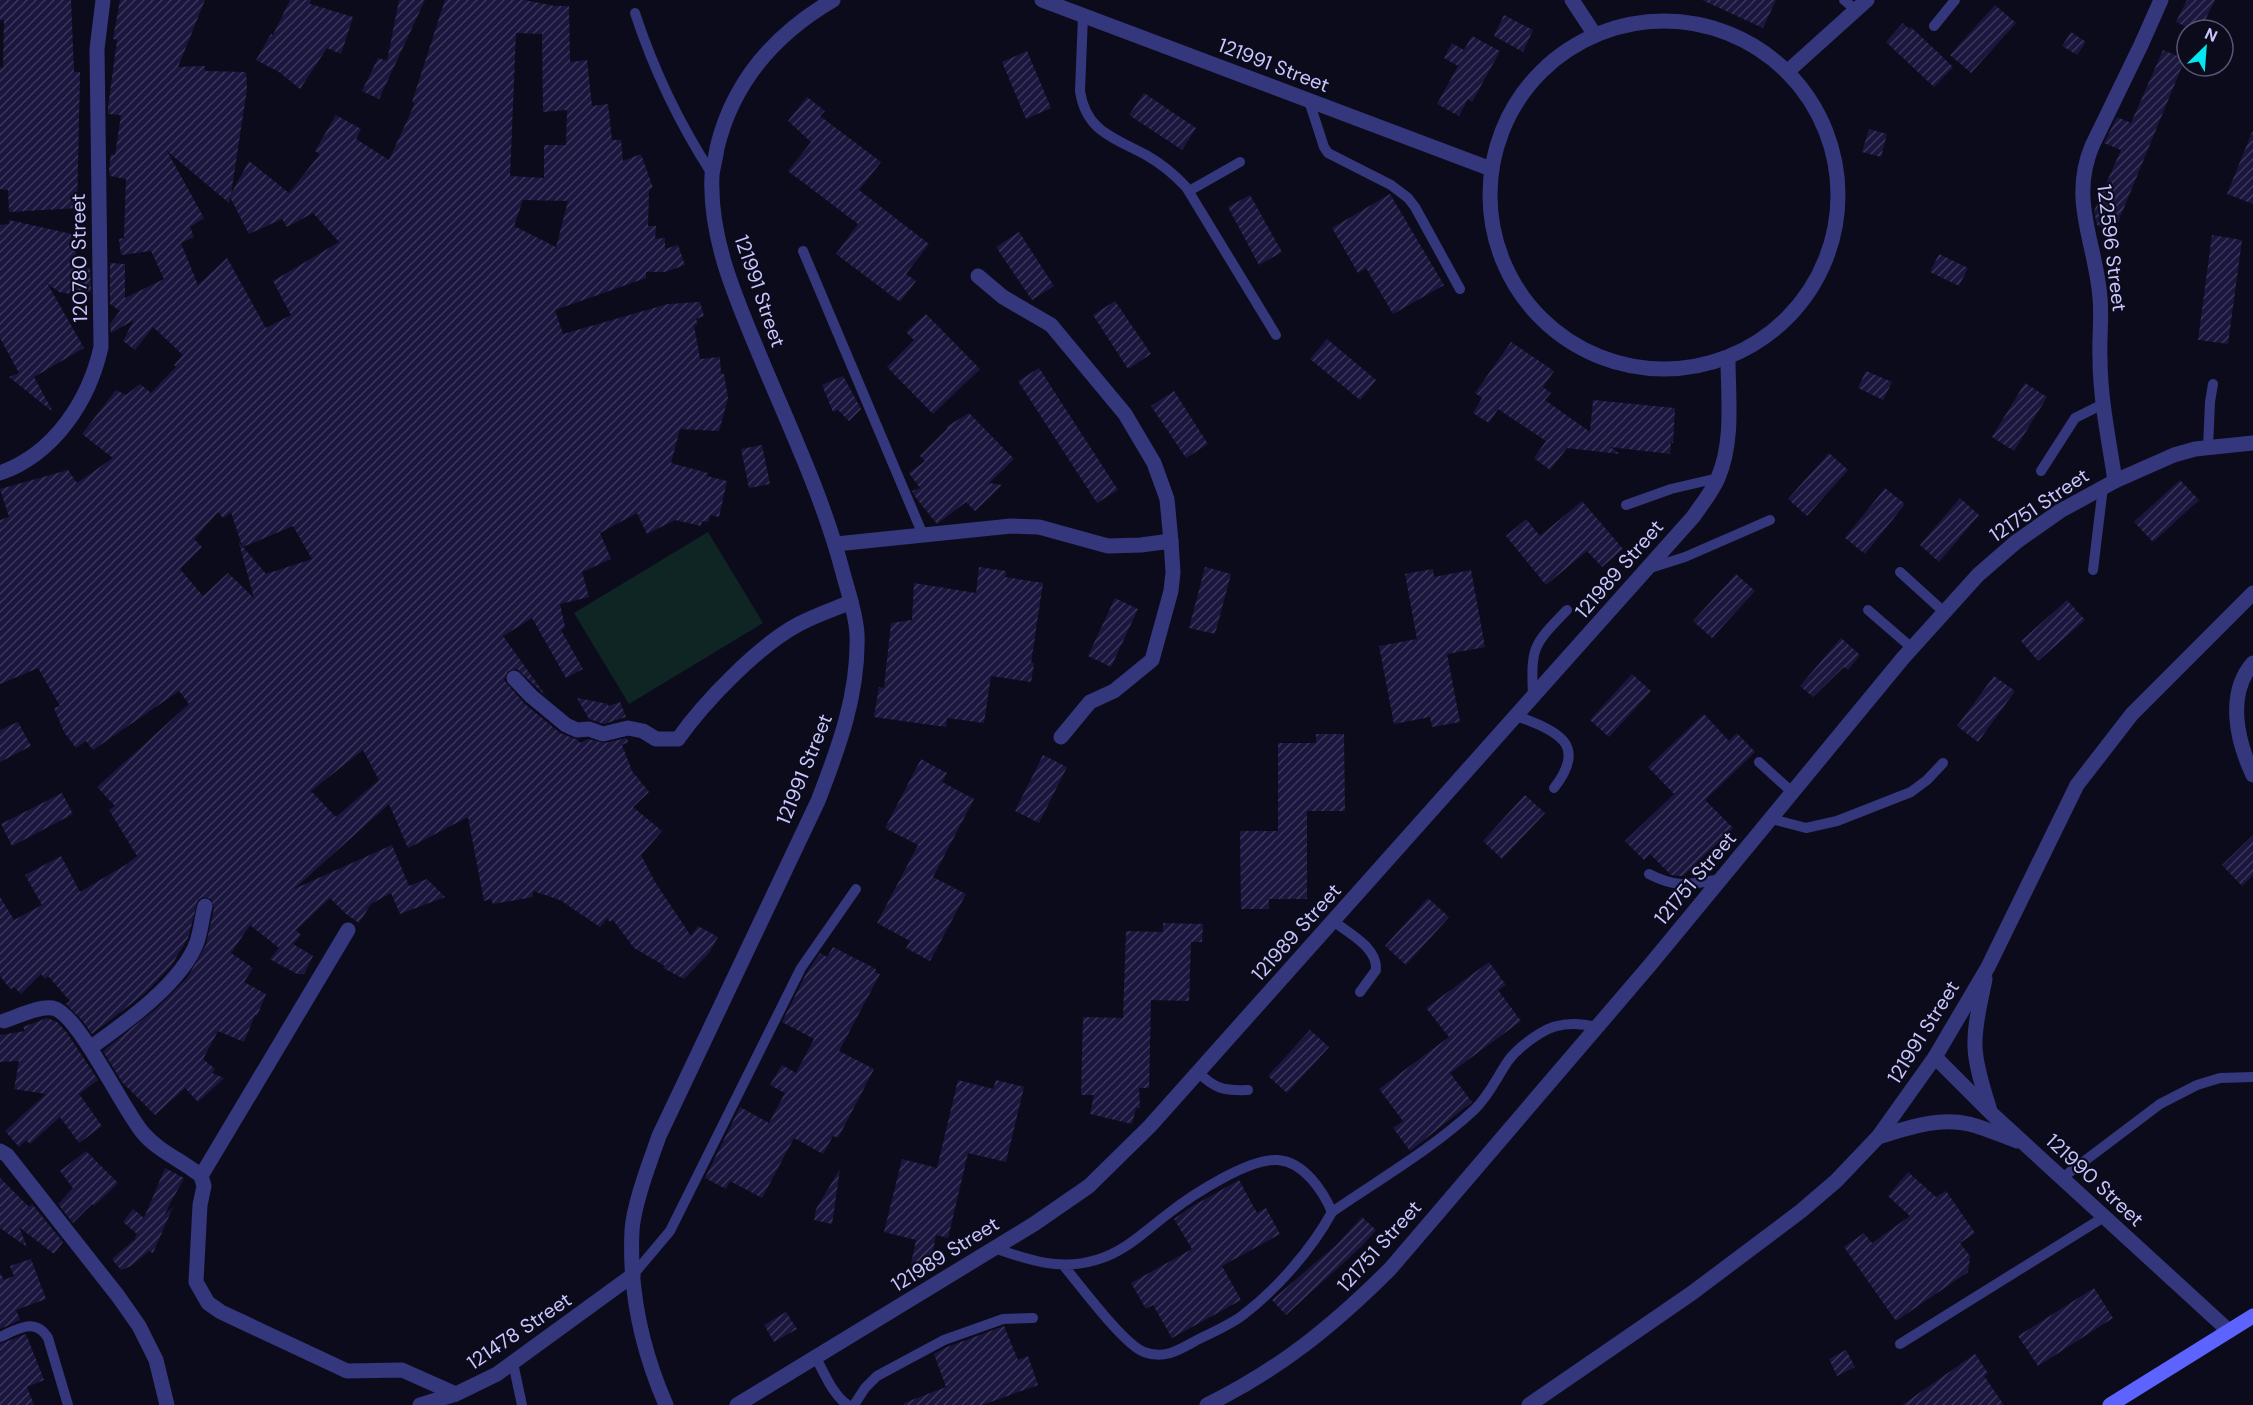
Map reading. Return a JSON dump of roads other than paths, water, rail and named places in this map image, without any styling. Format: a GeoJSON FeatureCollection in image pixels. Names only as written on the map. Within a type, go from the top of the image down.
{"type":"FeatureCollection","features":[{"type":"Feature","properties":{"kind":"street","name":"120780 Street"},"geometry":{"type":"LineString","coordinates":[[0,473],[15,468],[50,443],[66,423],[96,370],[101,347],[97,49],[103,0]]}},
{"type":"Feature","properties":{"kind":"street","name":"121991 Street"},"geometry":{"type":"LineString","coordinates":[[666,1405],[652,1373],[645,1346],[633,1275],[632,1228],[646,1172],[659,1136],[818,801],[837,753],[850,708],[855,675],[857,633],[836,544],[723,260],[716,229],[712,174],[723,126],[733,102],[752,70],[771,46],[806,16],[833,0]]}},
{"type":"Feature","properties":{"kind":"street","name":"121991 Street"},"geometry":{"type":"LineString","coordinates":[[1042,0],[1491,169]]}},
{"type":"Feature","properties":{"kind":"street"},"geometry":{"type":"LineString","coordinates":[[1572,0],[1595,35]]}},
{"type":"Feature","properties":{"kind":"street","name":"122596 Street"},"geometry":{"type":"LineString","coordinates":[[2109,484],[2100,357],[2100,297],[2082,198],[2083,171],[2092,146],[2161,0]]}},
{"type":"Feature","properties":{"kind":"street"},"geometry":{"type":"LineString","coordinates":[[1787,72],[1856,3]]}},
{"type":"Feature","properties":{"kind":"street"},"geometry":{"type":"LineString","coordinates":[[1662,21],[1697,25],[1730,34],[1761,51],[1787,72],[1808,97],[1823,124],[1833,154],[1838,184],[1837,216],[1833,236],[1819,276],[1802,302],[1781,325],[1764,338],[1728,358],[1677,369],[1651,369],[1625,365],[1600,357],[1577,346],[1555,331],[1525,300],[1507,271],[1497,246],[1491,221],[1489,195],[1491,169],[1498,141],[1509,113],[1546,67],[1569,49],[1595,35],[1628,25],[1662,21]]}},
{"type":"Feature","properties":{"kind":"street"},"geometry":{"type":"LineString","coordinates":[[978,276],[1003,297],[1051,325],[1125,414],[1154,463],[1167,500],[1173,572],[1171,591],[1152,660],[1114,691],[1090,702],[1061,737]]}},
{"type":"Feature","properties":{"kind":"street","name":"121989 Street"},"geometry":{"type":"LineString","coordinates":[[737,1405],[994,1248],[1089,1186],[1150,1126],[1694,517],[1718,478],[1726,446],[1728,358]]}},
{"type":"Feature","properties":{"kind":"street","name":"121751 Street"},"geometry":{"type":"LineString","coordinates":[[1207,1405],[1255,1379],[1295,1353],[1353,1306],[1390,1269],[1722,879],[1912,648],[1978,575],[2016,542],[2060,511],[2109,484],[2174,455],[2208,447],[2253,443]]}},
{"type":"Feature","properties":{"kind":"street"},"geometry":{"type":"LineString","coordinates":[[836,544],[1030,526],[1108,546],[1171,541]]}},
{"type":"Feature","properties":{"kind":"street","name":"121991 Street"},"geometry":{"type":"LineString","coordinates":[[1529,1405],[1692,1293],[1801,1211],[1836,1180],[1878,1137],[1935,1057],[1988,967],[2077,785],[2152,692],[2253,593]]}},
{"type":"Feature","properties":{"kind":"street"},"geometry":{"type":"LineString","coordinates":[[514,678],[531,696],[566,725],[577,730],[589,729],[603,734],[628,728],[642,731],[656,739],[678,739],[692,717],[775,640],[799,624],[851,602]]}},
{"type":"Feature","properties":{"kind":"street"},"geometry":{"type":"LineString","coordinates":[[2253,663],[2244,676],[2237,707],[2239,734],[2253,776]]}},
{"type":"Feature","properties":{"kind":"street"},"geometry":{"type":"LineString","coordinates":[[90,1048],[135,1016],[179,971],[196,942],[205,906]]}},
{"type":"Feature","properties":{"kind":"street"},"geometry":{"type":"LineString","coordinates":[[201,1176],[348,930]]}},
{"type":"Feature","properties":{"kind":"street"},"geometry":{"type":"LineString","coordinates":[[1988,967],[1976,1028],[1975,1048],[1978,1068],[1991,1113]]}},
{"type":"Feature","properties":{"kind":"street"},"geometry":{"type":"LineString","coordinates":[[4,1021],[37,1010],[53,1008],[64,1013],[90,1048],[144,1135],[201,1176],[204,1186],[200,1205],[196,1282],[208,1303],[221,1312],[347,1371],[402,1370],[456,1394]]}},
{"type":"Feature","properties":{"kind":"street","name":"121990 Street"},"geometry":{"type":"LineString","coordinates":[[1935,1057],[1991,1113],[2229,1331]]}},
{"type":"Feature","properties":{"kind":"street"},"geometry":{"type":"LineString","coordinates":[[1878,1137],[1922,1124],[1953,1122],[1982,1128],[2025,1144]]}},
{"type":"Feature","properties":{"kind":"street"},"geometry":{"type":"LineString","coordinates":[[0,1151],[7,1155],[51,1209],[139,1326],[156,1360],[166,1405]]}},
{"type":"Feature","properties":{"kind":"street","name":"121478 Street"},"geometry":{"type":"LineString","coordinates":[[420,1405],[473,1387],[513,1363],[633,1275]]}},
{"type":"Feature","properties":{"kind":"street"},"geometry":{"type":"LineString","coordinates":[[2110,1405],[2253,1316]]}},
{"type":"Feature","properties":{"kind":"lane"},"geometry":{"type":"LineString","coordinates":[[1934,26],[1955,0]]}},
{"type":"Feature","properties":{"kind":"lane"},"geometry":{"type":"LineString","coordinates":[[635,13],[651,61],[670,102],[712,174]]}},
{"type":"Feature","properties":{"kind":"lane"},"geometry":{"type":"LineString","coordinates":[[1083,16],[1080,92],[1081,104],[1086,114],[1099,130],[1171,171],[1189,191],[1276,335]]}},
{"type":"Feature","properties":{"kind":"lane"},"geometry":{"type":"LineString","coordinates":[[1309,101],[1326,150],[1334,158],[1391,185],[1408,198],[1460,289]]}},
{"type":"Feature","properties":{"kind":"lane"},"geometry":{"type":"LineString","coordinates":[[1189,191],[1240,162]]}},
{"type":"Feature","properties":{"kind":"lane"},"geometry":{"type":"LineString","coordinates":[[803,251],[922,536]]}},
{"type":"Feature","properties":{"kind":"lane"},"geometry":{"type":"LineString","coordinates":[[2208,447],[2213,384]]}},
{"type":"Feature","properties":{"kind":"lane"},"geometry":{"type":"LineString","coordinates":[[2040,471],[2075,418],[2103,404]]}},
{"type":"Feature","properties":{"kind":"lane"},"geometry":{"type":"LineString","coordinates":[[1626,505],[1671,489],[1718,478]]}},
{"type":"Feature","properties":{"kind":"lane"},"geometry":{"type":"LineString","coordinates":[[2093,570],[2109,484]]}},
{"type":"Feature","properties":{"kind":"lane"},"geometry":{"type":"LineString","coordinates":[[1647,569],[1685,556],[1770,520]]}},
{"type":"Feature","properties":{"kind":"lane"},"geometry":{"type":"LineString","coordinates":[[1900,572],[1944,612]]}},
{"type":"Feature","properties":{"kind":"lane"},"geometry":{"type":"LineString","coordinates":[[1533,698],[1532,669],[1535,647],[1567,610]]}},
{"type":"Feature","properties":{"kind":"lane"},"geometry":{"type":"LineString","coordinates":[[1868,610],[1912,648]]}},
{"type":"Feature","properties":{"kind":"lane"},"geometry":{"type":"LineString","coordinates":[[1516,716],[1549,728],[1562,738],[1566,745],[1569,759],[1567,769],[1554,789]]}},
{"type":"Feature","properties":{"kind":"lane"},"geometry":{"type":"LineString","coordinates":[[1759,762],[1793,793]]}},
{"type":"Feature","properties":{"kind":"lane"},"geometry":{"type":"LineString","coordinates":[[1772,819],[1806,828],[1837,821],[1911,792],[1927,780],[1943,763]]}},
{"type":"Feature","properties":{"kind":"lane"},"geometry":{"type":"LineString","coordinates":[[1649,874],[1669,884],[1683,886],[1722,879]]}},
{"type":"Feature","properties":{"kind":"lane"},"geometry":{"type":"LineString","coordinates":[[633,1275],[670,1231],[801,968],[856,889]]}},
{"type":"Feature","properties":{"kind":"lane"},"geometry":{"type":"LineString","coordinates":[[1333,921],[1375,957],[1377,970],[1359,992]]}},
{"type":"Feature","properties":{"kind":"lane"},"geometry":{"type":"LineString","coordinates":[[1063,1265],[1131,1345],[1147,1353],[1170,1354],[1242,1315],[1272,1289],[1315,1242],[1332,1212],[1419,1153],[1468,1115],[1484,1099],[1509,1060],[1541,1032],[1570,1023],[1596,1027]]}},
{"type":"Feature","properties":{"kind":"lane"},"geometry":{"type":"LineString","coordinates":[[1198,1072],[1216,1088],[1248,1090]]}},
{"type":"Feature","properties":{"kind":"lane"},"geometry":{"type":"LineString","coordinates":[[2062,1178],[2176,1094],[2220,1078],[2253,1077]]}},
{"type":"Feature","properties":{"kind":"lane"},"geometry":{"type":"LineString","coordinates":[[994,1248],[1040,1262],[1063,1265],[1095,1260],[1118,1251],[1204,1190],[1251,1165],[1263,1162],[1284,1161],[1300,1170],[1321,1190],[1332,1212]]}},
{"type":"Feature","properties":{"kind":"lane"},"geometry":{"type":"LineString","coordinates":[[1900,1344],[2104,1217]]}},
{"type":"Feature","properties":{"kind":"lane"},"geometry":{"type":"LineString","coordinates":[[854,1405],[865,1388],[877,1376],[944,1340],[1003,1318],[1033,1318]]}},
{"type":"Feature","properties":{"kind":"lane"},"geometry":{"type":"LineString","coordinates":[[0,1337],[26,1325],[42,1330],[48,1338],[68,1405]]}},
{"type":"Feature","properties":{"kind":"lane"},"geometry":{"type":"LineString","coordinates":[[816,1358],[834,1389],[848,1405]]}},
{"type":"Feature","properties":{"kind":"lane"},"geometry":{"type":"LineString","coordinates":[[513,1363],[522,1405]]}}]}
